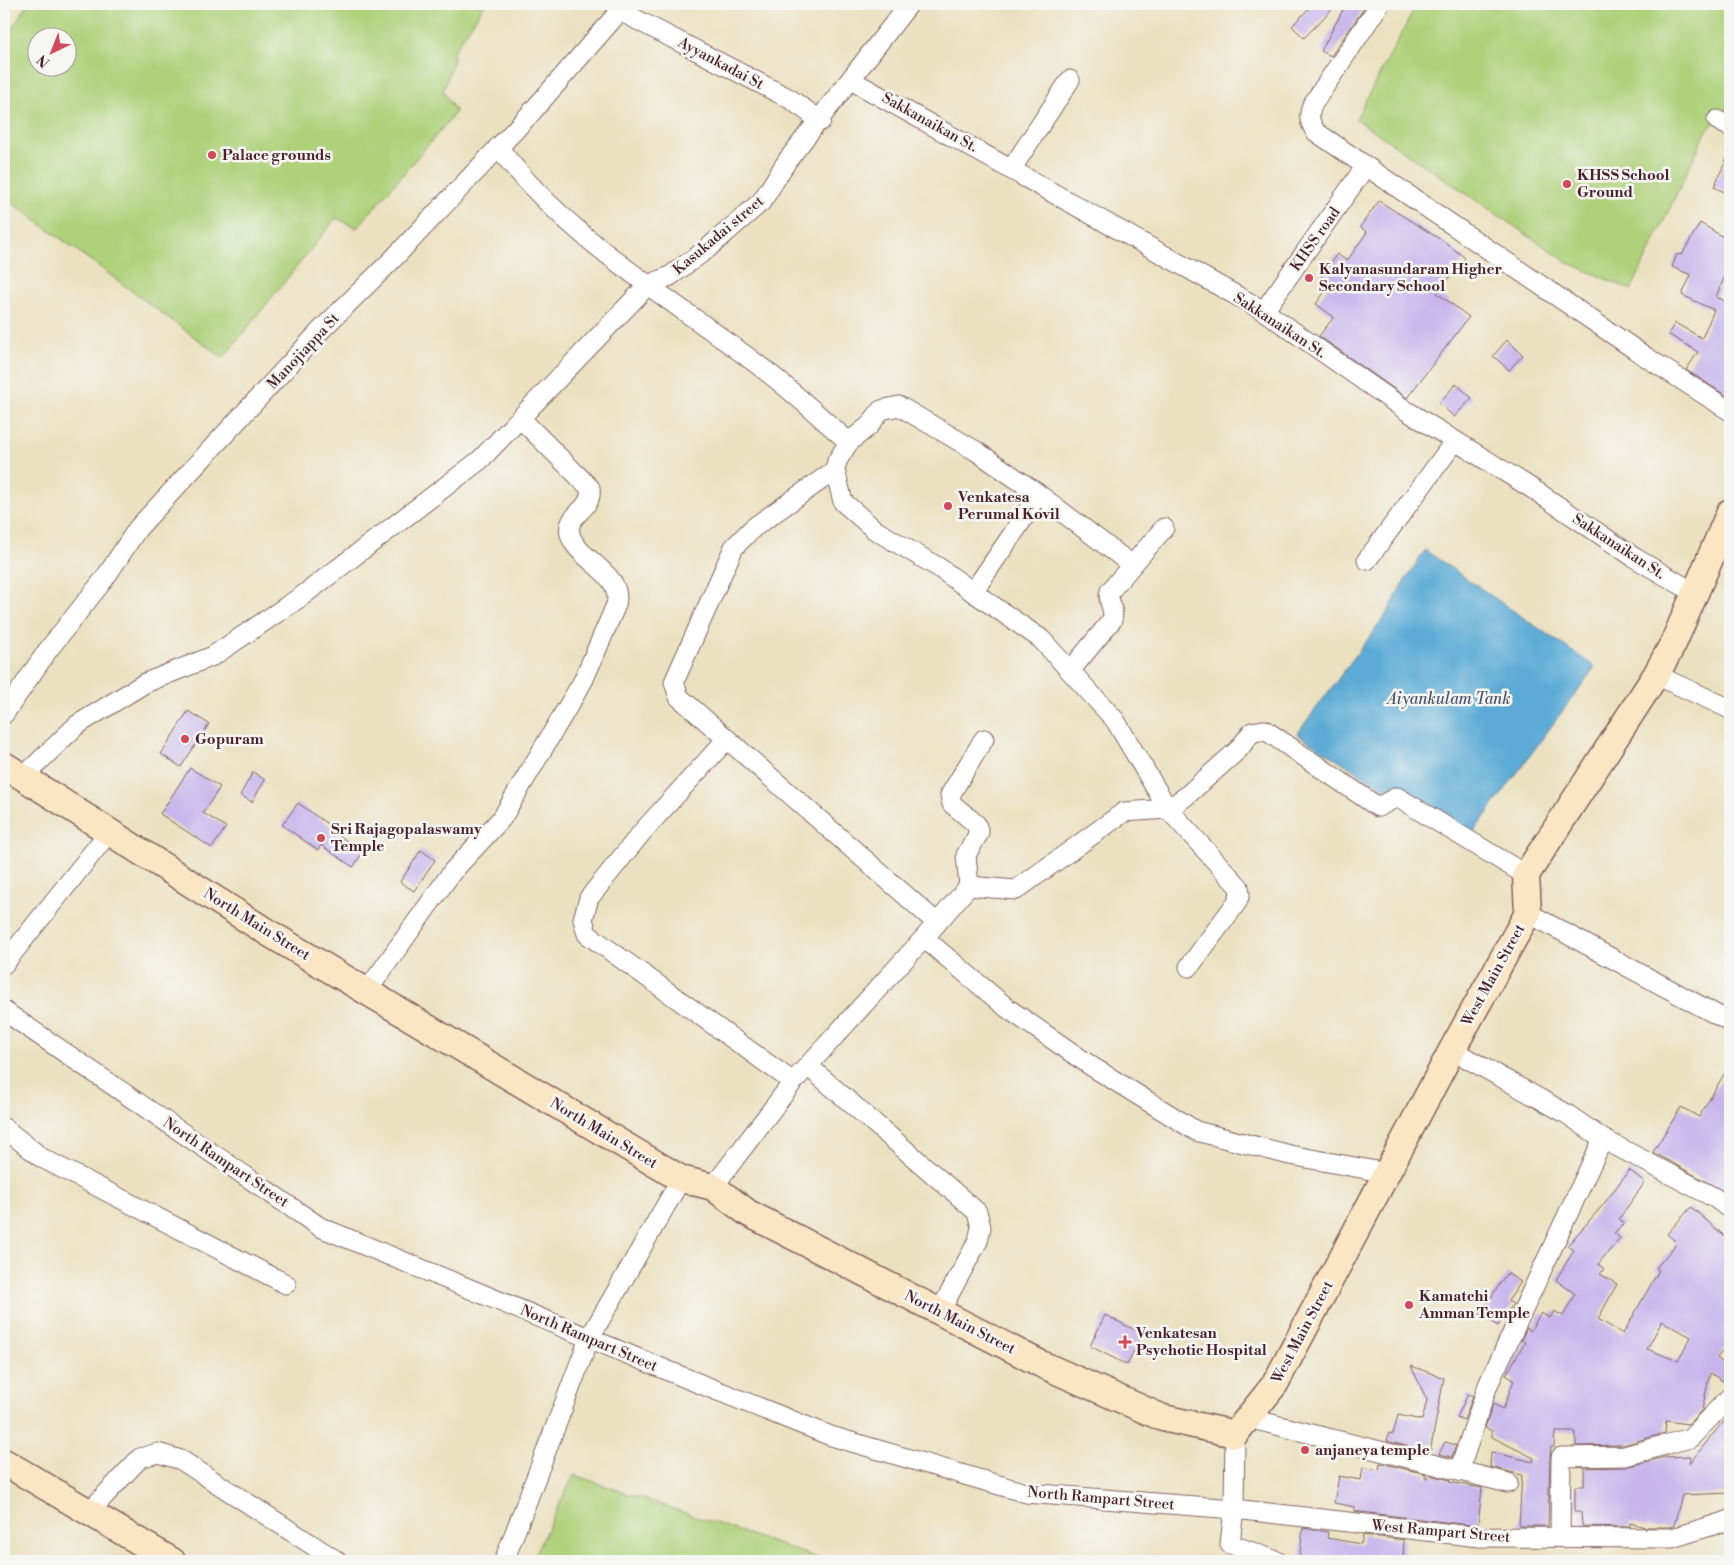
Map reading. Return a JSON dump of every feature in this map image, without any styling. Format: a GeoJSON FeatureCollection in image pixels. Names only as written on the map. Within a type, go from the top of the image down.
{"type":"FeatureCollection","features":[{"type":"Feature","properties":{"kind":"street","name":"Kasukadai street"},"geometry":{"type":"LineString","coordinates":[[13,771],[77,725],[145,682],[213,656],[302,596],[480,460],[648,285],[670,276],[762,201],[787,161],[825,115],[909,4]]}},
{"type":"Feature","properties":{"kind":"street"},"geometry":{"type":"LineString","coordinates":[[1380,4],[1312,105],[1309,114],[1310,124],[1316,132],[1646,358],[1730,411]]}},
{"type":"Feature","properties":{"kind":"street","name":"Ayyankadai St"},"geometry":{"type":"LineString","coordinates":[[619,7],[790,99],[825,115]]}},
{"type":"Feature","properties":{"kind":"street","name":"Manojiappa St"},"geometry":{"type":"LineString","coordinates":[[4,714],[48,650],[105,578],[138,528],[323,328],[393,259],[498,147],[618,13],[619,7]]}},
{"type":"Feature","properties":{"kind":"street","name":"Sakkanaikan St."},"geometry":{"type":"LineString","coordinates":[[851,80],[1012,168],[1264,311],[1407,411],[1455,440],[1635,558],[1694,593]]}},
{"type":"Feature","properties":{"kind":"street"},"geometry":{"type":"LineString","coordinates":[[1012,168],[1070,80]]}},
{"type":"Feature","properties":{"kind":"street"},"geometry":{"type":"LineString","coordinates":[[498,147],[515,170],[566,221],[601,251],[772,376],[849,442]]}},
{"type":"Feature","properties":{"kind":"street","name":"KHSS road"},"geometry":{"type":"LineString","coordinates":[[1264,311],[1366,167]]}},
{"type":"Feature","properties":{"kind":"street"},"geometry":{"type":"LineString","coordinates":[[1132,565],[1037,493],[976,451],[898,406],[881,410],[869,426],[849,442],[837,460],[835,470],[844,502],[875,530],[938,567],[1041,639],[1115,720],[1168,810],[1239,886],[1240,894],[1237,902],[1189,967]]}},
{"type":"Feature","properties":{"kind":"street"},"geometry":{"type":"LineString","coordinates":[[367,991],[452,872],[502,818],[583,681],[618,597],[612,582],[575,544],[570,535],[569,527],[573,519],[589,503],[592,496],[590,488],[521,418]]}},
{"type":"Feature","properties":{"kind":"street"},"geometry":{"type":"LineString","coordinates":[[1367,560],[1455,440]]}},
{"type":"Feature","properties":{"kind":"street"},"geometry":{"type":"LineString","coordinates":[[835,470],[753,528],[734,547],[674,682],[679,697],[937,923]]}},
{"type":"Feature","properties":{"kind":"street"},"geometry":{"type":"LineString","coordinates":[[973,592],[1027,513],[1037,493]]}},
{"type":"Feature","properties":{"kind":"street"},"geometry":{"type":"LineString","coordinates":[[969,886],[1016,890],[1124,812],[1168,810],[1238,750],[1252,732],[1265,730],[1378,807],[1397,796],[1526,875],[1656,676],[1673,644],[1694,593],[1727,526]]}},
{"type":"Feature","properties":{"kind":"street"},"geometry":{"type":"LineString","coordinates":[[1070,671],[1112,620],[1114,610],[1108,599],[1110,591],[1164,528]]}},
{"type":"Feature","properties":{"kind":"street"},"geometry":{"type":"LineString","coordinates":[[1656,676],[1730,709]]}},
{"type":"Feature","properties":{"kind":"street"},"geometry":{"type":"LineString","coordinates":[[727,739],[644,831],[589,898],[583,919],[587,934],[793,1082]]}},
{"type":"Feature","properties":{"kind":"street"},"geometry":{"type":"LineString","coordinates":[[712,1187],[793,1082],[969,886],[966,856],[977,837],[978,828],[955,809],[950,795],[984,739]]}},
{"type":"Feature","properties":{"kind":"street","name":"North Main Street"},"geometry":{"type":"LineString","coordinates":[[13,771],[267,932],[681,1179],[712,1187],[748,1213],[939,1313],[1041,1364],[1163,1418],[1241,1426]]}},
{"type":"Feature","properties":{"kind":"street"},"geometry":{"type":"LineString","coordinates":[[4,964],[109,832]]}},
{"type":"Feature","properties":{"kind":"street","name":"West Main Street"},"geometry":{"type":"LineString","coordinates":[[1241,1426],[1275,1384],[1452,1050],[1528,913],[1526,875]]}},
{"type":"Feature","properties":{"kind":"street"},"geometry":{"type":"LineString","coordinates":[[1528,913],[1730,1022]]}},
{"type":"Feature","properties":{"kind":"street"},"geometry":{"type":"LineString","coordinates":[[924,938],[1007,1008],[1091,1066],[1196,1131],[1290,1156],[1386,1173]]}},
{"type":"Feature","properties":{"kind":"street","name":"North Rampart Street"},"geometry":{"type":"LineString","coordinates":[[4,1011],[320,1227],[589,1339],[831,1436],[1026,1493],[1234,1509]]}},
{"type":"Feature","properties":{"kind":"street"},"geometry":{"type":"LineString","coordinates":[[1452,1050],[1567,1114],[1603,1138],[1715,1198],[1730,1209]]}},
{"type":"Feature","properties":{"kind":"street"},"geometry":{"type":"LineString","coordinates":[[808,1066],[977,1212],[981,1227],[978,1241],[939,1313]]}},
{"type":"Feature","properties":{"kind":"street"},"geometry":{"type":"LineString","coordinates":[[4,1128],[42,1158],[286,1284]]}},
{"type":"Feature","properties":{"kind":"street"},"geometry":{"type":"LineString","coordinates":[[1459,1471],[1488,1385],[1603,1138]]}},
{"type":"Feature","properties":{"kind":"street"},"geometry":{"type":"LineString","coordinates":[[504,1561],[589,1339],[681,1179]]}},
{"type":"Feature","properties":{"kind":"street"},"geometry":{"type":"LineString","coordinates":[[1560,1537],[1561,1457],[1625,1456],[1690,1438],[1730,1397]]}},
{"type":"Feature","properties":{"kind":"street"},"geometry":{"type":"LineString","coordinates":[[1277,1561],[1230,1544],[1241,1426],[1459,1471],[1508,1483]]}},
{"type":"Feature","properties":{"kind":"street"},"geometry":{"type":"LineString","coordinates":[[88,1512],[140,1458],[158,1454],[181,1460],[337,1561]]}},
{"type":"Feature","properties":{"kind":"street"},"geometry":{"type":"LineString","coordinates":[[4,1462],[172,1561]]}},
{"type":"Feature","properties":{"kind":"street","name":"West Rampart Street"},"geometry":{"type":"LineString","coordinates":[[1234,1509],[1479,1537],[1672,1538],[1730,1520]]}},
{"type":"Feature","properties":{"kind":"green space","name":"Palace grounds"},"geometry":{"type":"Polygon","coordinates":[[[28,4],[485,4],[452,54],[455,56],[443,91],[456,112],[357,228],[336,218],[223,358],[4,197],[4,40],[28,4]]]}},
{"type":"Feature","properties":{"kind":"green space","name":"KHSS School Ground"},"geometry":{"type":"Polygon","coordinates":[[[1417,4],[1730,4],[1730,105],[1706,132],[1631,290],[1567,262],[1356,119],[1417,4]]]}},
{"type":"Feature","properties":{"kind":"green space"},"geometry":{"type":"Polygon","coordinates":[[[574,1475],[821,1559],[835,1561],[531,1561],[574,1475]]]}},
{"type":"Feature","properties":{"kind":"water","name":"Aiyankulam Tank"},"geometry":{"type":"Polygon","coordinates":[[[1425,550],[1595,667],[1467,841],[1297,734],[1388,612],[1402,585],[1425,550]]]}},
{"type":"Feature","properties":{"kind":"building"},"geometry":{"type":"Polygon","coordinates":[[[1313,4],[1337,4],[1304,38],[1292,26],[1313,4]]]}},
{"type":"Feature","properties":{"kind":"building"},"geometry":{"type":"Polygon","coordinates":[[[1346,4],[1367,4],[1331,56],[1321,51],[1346,4]]]}},
{"type":"Feature","properties":{"kind":"building"},"geometry":{"type":"Polygon","coordinates":[[[1730,151],[1730,195],[1714,187],[1730,151]]]}},
{"type":"Feature","properties":{"kind":"building"},"geometry":{"type":"Polygon","coordinates":[[[1379,201],[1446,243],[1465,258],[1437,293],[1469,317],[1407,398],[1319,336],[1334,317],[1316,304],[1331,283],[1321,276],[1337,254],[1347,261],[1367,232],[1360,227],[1379,201]]]}},
{"type":"Feature","properties":{"kind":"building"},"geometry":{"type":"Polygon","coordinates":[[[1700,223],[1730,241],[1730,264],[1716,297],[1730,303],[1730,398],[1686,370],[1698,352],[1668,334],[1675,323],[1702,338],[1714,310],[1682,295],[1691,275],[1672,267],[1677,254],[1682,255],[1700,223]]]}},
{"type":"Feature","properties":{"kind":"building"},"geometry":{"type":"Polygon","coordinates":[[[1507,340],[1523,355],[1509,370],[1493,356],[1507,340]]]}},
{"type":"Feature","properties":{"kind":"building"},"geometry":{"type":"Polygon","coordinates":[[[1456,384],[1472,398],[1454,417],[1439,403],[1456,384]]]}},
{"type":"Feature","properties":{"kind":"building","name":"Gopuram"},"geometry":{"type":"Polygon","coordinates":[[[188,711],[209,724],[181,767],[161,754],[188,711]]]}},
{"type":"Feature","properties":{"kind":"building"},"geometry":{"type":"Polygon","coordinates":[[[190,768],[220,787],[203,813],[226,827],[212,848],[160,814],[190,768]]]}},
{"type":"Feature","properties":{"kind":"building","name":"Gopuram"},"geometry":{"type":"Polygon","coordinates":[[[253,772],[265,780],[252,802],[240,795],[253,772]]]}},
{"type":"Feature","properties":{"kind":"building","name":"Sri Rajagopalaswamy Temple"},"geometry":{"type":"Polygon","coordinates":[[[298,803],[333,828],[331,830],[363,852],[353,867],[321,845],[318,850],[282,825],[298,803]]]}},
{"type":"Feature","properties":{"kind":"building"},"geometry":{"type":"Polygon","coordinates":[[[421,850],[435,860],[414,891],[400,882],[421,850]]]}},
{"type":"Feature","properties":{"kind":"building"},"geometry":{"type":"Polygon","coordinates":[[[1730,1064],[1730,1195],[1653,1152],[1681,1107],[1699,1117],[1730,1064]]]}},
{"type":"Feature","properties":{"kind":"building"},"geometry":{"type":"Polygon","coordinates":[[[1629,1170],[1645,1182],[1619,1219],[1624,1223],[1614,1233],[1620,1238],[1598,1264],[1604,1269],[1600,1274],[1617,1284],[1598,1319],[1623,1334],[1659,1270],[1656,1268],[1677,1243],[1667,1234],[1691,1207],[1730,1241],[1730,1341],[1717,1358],[1730,1368],[1730,1386],[1710,1373],[1702,1410],[1688,1424],[1666,1421],[1665,1433],[1623,1445],[1576,1446],[1576,1432],[1555,1432],[1554,1447],[1551,1447],[1550,1457],[1548,1526],[1519,1526],[1522,1475],[1490,1467],[1491,1452],[1533,1462],[1534,1458],[1492,1437],[1492,1431],[1485,1428],[1493,1404],[1503,1409],[1514,1380],[1506,1375],[1525,1342],[1521,1340],[1527,1328],[1530,1331],[1541,1313],[1550,1318],[1554,1311],[1563,1316],[1575,1294],[1556,1280],[1574,1250],[1567,1246],[1603,1205],[1629,1170]],[[1662,1321],[1647,1349],[1678,1361],[1691,1337],[1662,1321]]]}},
{"type":"Feature","properties":{"kind":"building"},"geometry":{"type":"Polygon","coordinates":[[[1507,1273],[1521,1282],[1508,1301],[1513,1304],[1498,1326],[1480,1314],[1507,1273]]]}},
{"type":"Feature","properties":{"kind":"building"},"geometry":{"type":"Polygon","coordinates":[[[1105,1315],[1143,1334],[1127,1365],[1090,1346],[1105,1315]]]}},
{"type":"Feature","properties":{"kind":"building"},"geometry":{"type":"Polygon","coordinates":[[[1411,1366],[1444,1378],[1430,1452],[1387,1441],[1389,1433],[1393,1434],[1398,1415],[1422,1420],[1427,1400],[1411,1366]]]}},
{"type":"Feature","properties":{"kind":"building"},"geometry":{"type":"Polygon","coordinates":[[[1468,1394],[1473,1396],[1464,1420],[1457,1417],[1468,1394]]]}},
{"type":"Feature","properties":{"kind":"building"},"geometry":{"type":"Polygon","coordinates":[[[1730,1413],[1730,1493],[1682,1495],[1674,1525],[1670,1527],[1645,1527],[1630,1523],[1630,1527],[1582,1526],[1581,1512],[1575,1512],[1575,1486],[1584,1486],[1584,1468],[1625,1467],[1665,1457],[1691,1456],[1689,1464],[1730,1413]]]}},
{"type":"Feature","properties":{"kind":"building"},"geometry":{"type":"Polygon","coordinates":[[[1445,1442],[1456,1445],[1452,1457],[1439,1454],[1445,1442]]]}},
{"type":"Feature","properties":{"kind":"building"},"geometry":{"type":"Polygon","coordinates":[[[1380,1463],[1426,1474],[1425,1478],[1427,1479],[1429,1475],[1450,1480],[1449,1482],[1482,1488],[1478,1526],[1361,1512],[1355,1511],[1355,1507],[1334,1503],[1339,1476],[1361,1480],[1363,1467],[1379,1470],[1380,1463]]]}},
{"type":"Feature","properties":{"kind":"building"},"geometry":{"type":"Polygon","coordinates":[[[1303,1528],[1328,1532],[1327,1538],[1361,1544],[1363,1535],[1404,1540],[1403,1561],[1299,1561],[1303,1528]]]}},
{"type":"Feature","properties":{"kind":"place","name":"Palace grounds"},"geometry":{"type":"Point","coordinates":[212,155]}},
{"type":"Feature","properties":{"kind":"place","name":"KHSS School Ground"},"geometry":{"type":"Point","coordinates":[1567,184]}},
{"type":"Feature","properties":{"kind":"place","name":"Kalyanasundaram Higher Secondary School"},"geometry":{"type":"Point","coordinates":[1309,278]}},
{"type":"Feature","properties":{"kind":"place","name":"Venkatesa Perumal Kovil"},"geometry":{"type":"Point","coordinates":[948,506]}},
{"type":"Feature","properties":{"kind":"place","name":"Gopuram"},"geometry":{"type":"Point","coordinates":[185,739]}},
{"type":"Feature","properties":{"kind":"place","name":"Sri Rajagopalaswamy Temple"},"geometry":{"type":"Point","coordinates":[321,838]}},
{"type":"Feature","properties":{"kind":"place","name":"Kamatchi Amman Temple"},"geometry":{"type":"Point","coordinates":[1409,1305]}},
{"type":"Feature","properties":{"kind":"place","name":"Venkatesan Psychotic Hospital"},"geometry":{"type":"Point","coordinates":[1125,1342]}},
{"type":"Feature","properties":{"kind":"place","name":"anjaneya temple"},"geometry":{"type":"Point","coordinates":[1305,1450]}}]}
